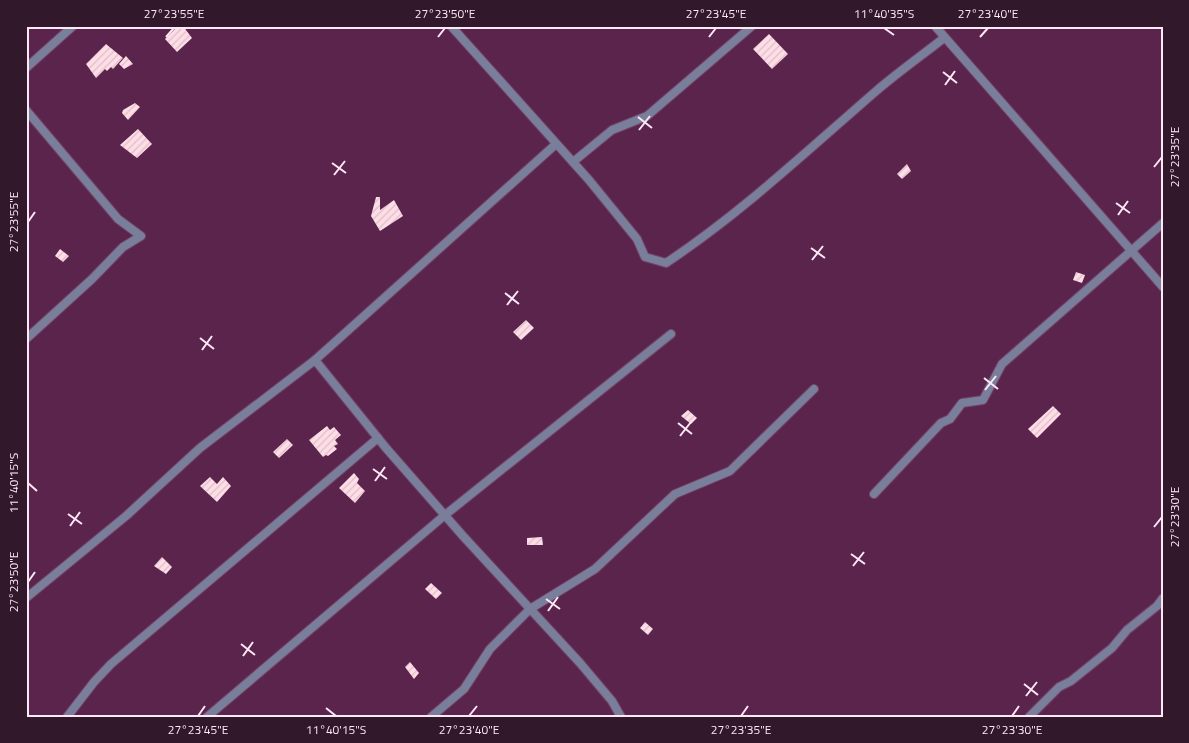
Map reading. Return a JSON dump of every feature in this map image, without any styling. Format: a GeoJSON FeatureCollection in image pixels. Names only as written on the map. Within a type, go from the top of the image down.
{"type":"FeatureCollection","features":[{"type":"Feature","properties":{"kind":"street"},"geometry":{"type":"LineString","coordinates":[[26,68],[73,26]]}},
{"type":"Feature","properties":{"kind":"street"},"geometry":{"type":"LineString","coordinates":[[451,26],[573,162],[637,239],[646,257],[666,263],[730,215],[839,126],[876,92],[944,38]]}},
{"type":"Feature","properties":{"kind":"street"},"geometry":{"type":"LineString","coordinates":[[573,162],[612,130],[647,116],[752,26]]}},
{"type":"Feature","properties":{"kind":"street"},"geometry":{"type":"LineString","coordinates":[[935,26],[1163,287]]}},
{"type":"Feature","properties":{"kind":"street"},"geometry":{"type":"LineString","coordinates":[[26,110],[118,219],[141,236],[123,247],[26,339]]}},
{"type":"Feature","properties":{"kind":"street"},"geometry":{"type":"LineString","coordinates":[[26,598],[126,516],[200,448],[315,360],[556,144]]}},
{"type":"Feature","properties":{"kind":"street"},"geometry":{"type":"LineString","coordinates":[[874,494],[941,423],[950,419],[962,404],[983,400],[1002,364],[1163,222]]}},
{"type":"Feature","properties":{"kind":"street"},"geometry":{"type":"LineString","coordinates":[[208,717],[445,515],[671,334]]}},
{"type":"Feature","properties":{"kind":"street"},"geometry":{"type":"LineString","coordinates":[[315,360],[378,438],[445,515],[580,663],[612,701],[621,717]]}},
{"type":"Feature","properties":{"kind":"street"},"geometry":{"type":"LineString","coordinates":[[431,717],[464,689],[490,649],[530,609],[595,569],[675,494],[730,471],[814,389]]}},
{"type":"Feature","properties":{"kind":"street"},"geometry":{"type":"LineString","coordinates":[[68,717],[94,682],[111,664],[378,438]]}},
{"type":"Feature","properties":{"kind":"street"},"geometry":{"type":"LineString","coordinates":[[1029,717],[1059,687],[1112,648],[1127,630],[1157,606],[1163,598]]}},
{"type":"Feature","properties":{"kind":"building"},"geometry":{"type":"Polygon","coordinates":[[[178,26],[183,26],[192,38],[177,52],[165,39],[178,26]]]}},
{"type":"Feature","properties":{"kind":"building"},"geometry":{"type":"Polygon","coordinates":[[[769,34],[788,54],[772,69],[753,49],[769,34]]]}},
{"type":"Feature","properties":{"kind":"building"},"geometry":{"type":"Polygon","coordinates":[[[106,44],[123,58],[113,69],[111,67],[107,71],[105,69],[96,78],[86,64],[106,44]]]}},
{"type":"Feature","properties":{"kind":"building"},"geometry":{"type":"Polygon","coordinates":[[[126,56],[133,64],[124,69],[119,64],[126,56]]]}},
{"type":"Feature","properties":{"kind":"building"},"geometry":{"type":"Polygon","coordinates":[[[135,103],[140,107],[128,120],[122,113],[123,110],[135,103]]]}},
{"type":"Feature","properties":{"kind":"building"},"geometry":{"type":"Polygon","coordinates":[[[138,129],[152,144],[137,158],[120,145],[138,129]]]}},
{"type":"Feature","properties":{"kind":"building"},"geometry":{"type":"Polygon","coordinates":[[[907,164],[911,171],[902,179],[897,174],[907,164]]]}},
{"type":"Feature","properties":{"kind":"building"},"geometry":{"type":"Polygon","coordinates":[[[376,197],[380,197],[380,210],[394,200],[403,216],[380,231],[371,216],[376,197]]]}},
{"type":"Feature","properties":{"kind":"building"},"geometry":{"type":"Polygon","coordinates":[[[60,249],[69,256],[63,262],[55,256],[60,249]]]}},
{"type":"Feature","properties":{"kind":"building"},"geometry":{"type":"Polygon","coordinates":[[[1076,272],[1085,275],[1082,283],[1073,280],[1076,272]]]}},
{"type":"Feature","properties":{"kind":"building"},"geometry":{"type":"Polygon","coordinates":[[[526,320],[534,328],[521,340],[513,332],[526,320]]]}},
{"type":"Feature","properties":{"kind":"building"},"geometry":{"type":"Polygon","coordinates":[[[1053,406],[1061,414],[1037,438],[1028,429],[1053,406]]]}},
{"type":"Feature","properties":{"kind":"building"},"geometry":{"type":"Polygon","coordinates":[[[688,410],[697,418],[691,424],[681,416],[688,410]]]}},
{"type":"Feature","properties":{"kind":"building"},"geometry":{"type":"Polygon","coordinates":[[[327,426],[330,430],[334,427],[341,435],[335,440],[338,444],[334,446],[337,449],[328,456],[323,457],[309,440],[327,426]]]}},
{"type":"Feature","properties":{"kind":"building"},"geometry":{"type":"Polygon","coordinates":[[[287,439],[293,445],[279,458],[273,452],[287,439]]]}},
{"type":"Feature","properties":{"kind":"building"},"geometry":{"type":"Polygon","coordinates":[[[354,473],[359,479],[357,483],[365,491],[355,503],[339,488],[354,473]]]}},
{"type":"Feature","properties":{"kind":"building"},"geometry":{"type":"Polygon","coordinates":[[[210,477],[217,484],[223,477],[231,486],[217,502],[200,486],[210,477]]]}},
{"type":"Feature","properties":{"kind":"building"},"geometry":{"type":"Polygon","coordinates":[[[542,537],[543,545],[527,545],[527,538],[542,537]]]}},
{"type":"Feature","properties":{"kind":"building"},"geometry":{"type":"Polygon","coordinates":[[[162,557],[172,567],[166,574],[154,566],[162,557]]]}},
{"type":"Feature","properties":{"kind":"building"},"geometry":{"type":"Polygon","coordinates":[[[431,583],[442,593],[436,599],[425,589],[431,583]]]}},
{"type":"Feature","properties":{"kind":"building"},"geometry":{"type":"Polygon","coordinates":[[[645,622],[653,629],[648,635],[640,628],[645,622]]]}},
{"type":"Feature","properties":{"kind":"building"},"geometry":{"type":"Polygon","coordinates":[[[410,662],[419,673],[414,679],[405,667],[410,662]]]}}]}
